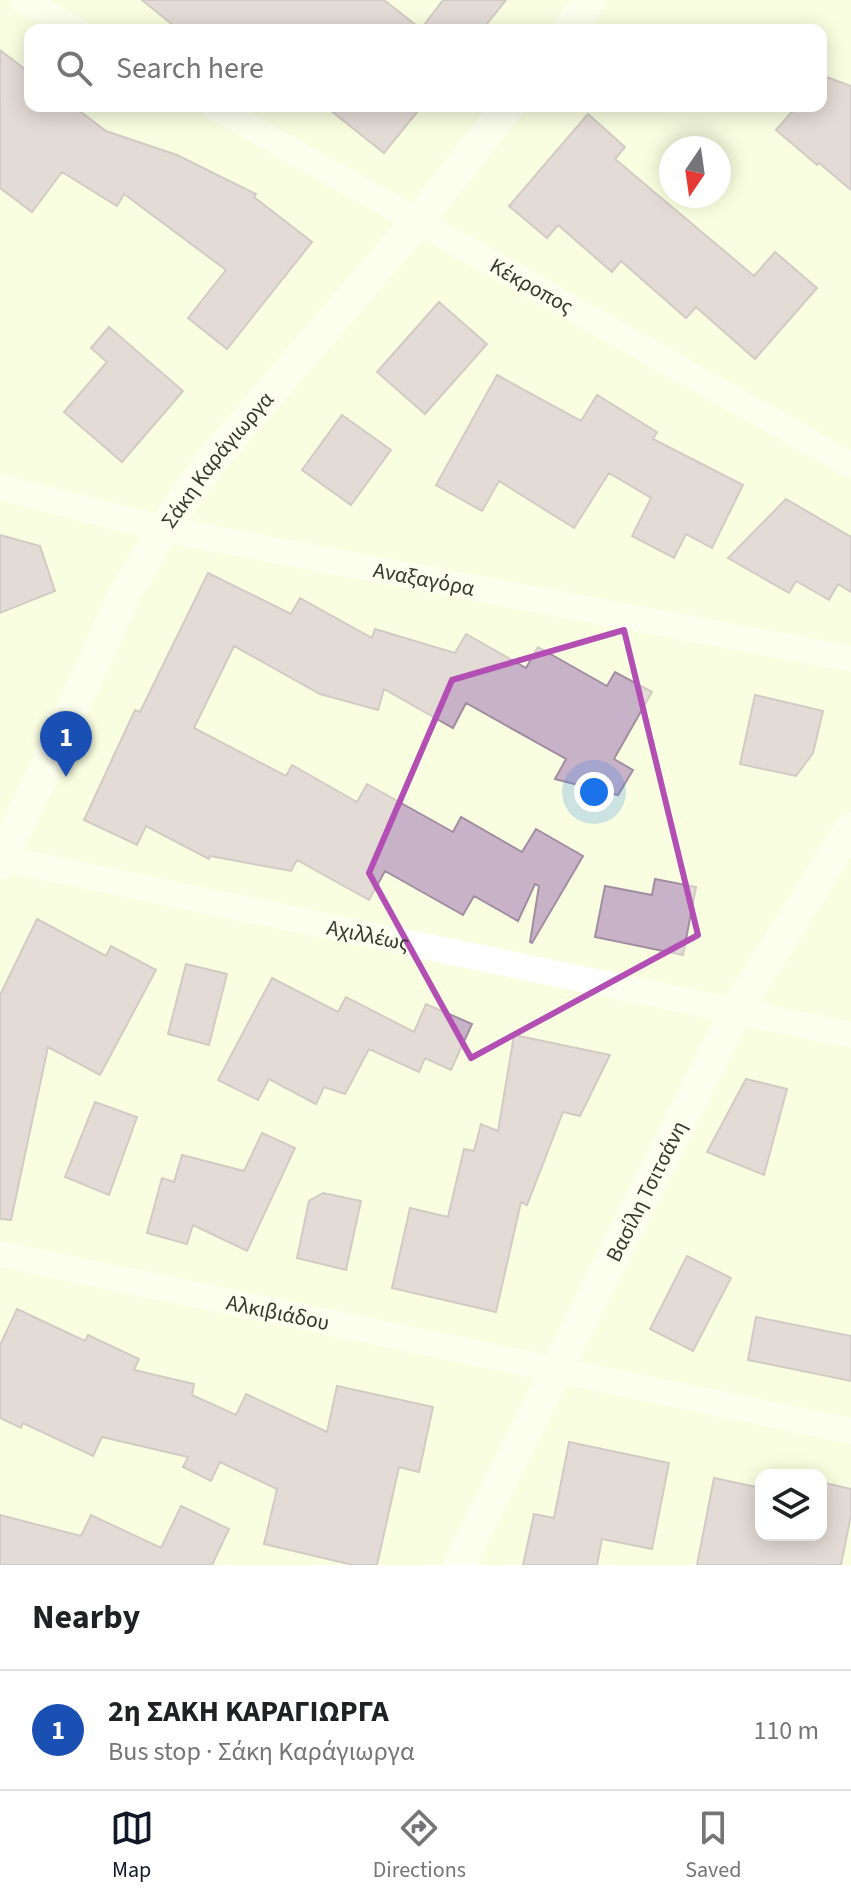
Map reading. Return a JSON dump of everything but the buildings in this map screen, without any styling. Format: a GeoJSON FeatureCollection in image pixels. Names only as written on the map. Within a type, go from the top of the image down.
{"type":"FeatureCollection","features":[{"type":"Feature","properties":{"kind":"street"},"geometry":{"type":"LineString","coordinates":[[23,0],[66,24]]}},
{"type":"Feature","properties":{"kind":"street"},"geometry":{"type":"LineString","coordinates":[[572,24],[591,0]]}},
{"type":"Feature","properties":{"kind":"street","name":"Κέκροπος"},"geometry":{"type":"LineString","coordinates":[[224,112],[851,465]]}},
{"type":"Feature","properties":{"kind":"street","name":"Σάκη Καράγιωργα"},"geometry":{"type":"LineString","coordinates":[[1,860],[125,594],[163,529],[212,460],[418,221],[503,112]]}},
{"type":"Feature","properties":{"kind":"street","name":"Αναξαγόρα"},"geometry":{"type":"LineString","coordinates":[[0,487],[163,529],[851,659]]}},
{"type":"Feature","properties":{"kind":"street","name":"Βασίλη Τσιτσάνη"},"geometry":{"type":"LineString","coordinates":[[459,1565],[735,1012],[851,828]]}},
{"type":"Feature","properties":{"kind":"street","name":"Αχιλλέως"},"geometry":{"type":"LineString","coordinates":[[1,860],[851,1035]]}},
{"type":"Feature","properties":{"kind":"street","name":"Αλκιβιάδου"},"geometry":{"type":"LineString","coordinates":[[0,1254],[851,1431]]}},
{"type":"Feature","properties":{"kind":"highlighted area"},"geometry":{"type":"Polygon","coordinates":[[[624,630],[698,935],[471,1058],[369,873],[452,680],[624,630]]]}},
{"type":"Feature","properties":{"kind":"place","name":"2η ΣΑΚΗ ΚΑΡΑΓΙΩΡΓΑ"},"geometry":{"type":"Point","coordinates":[66,777]}}]}
